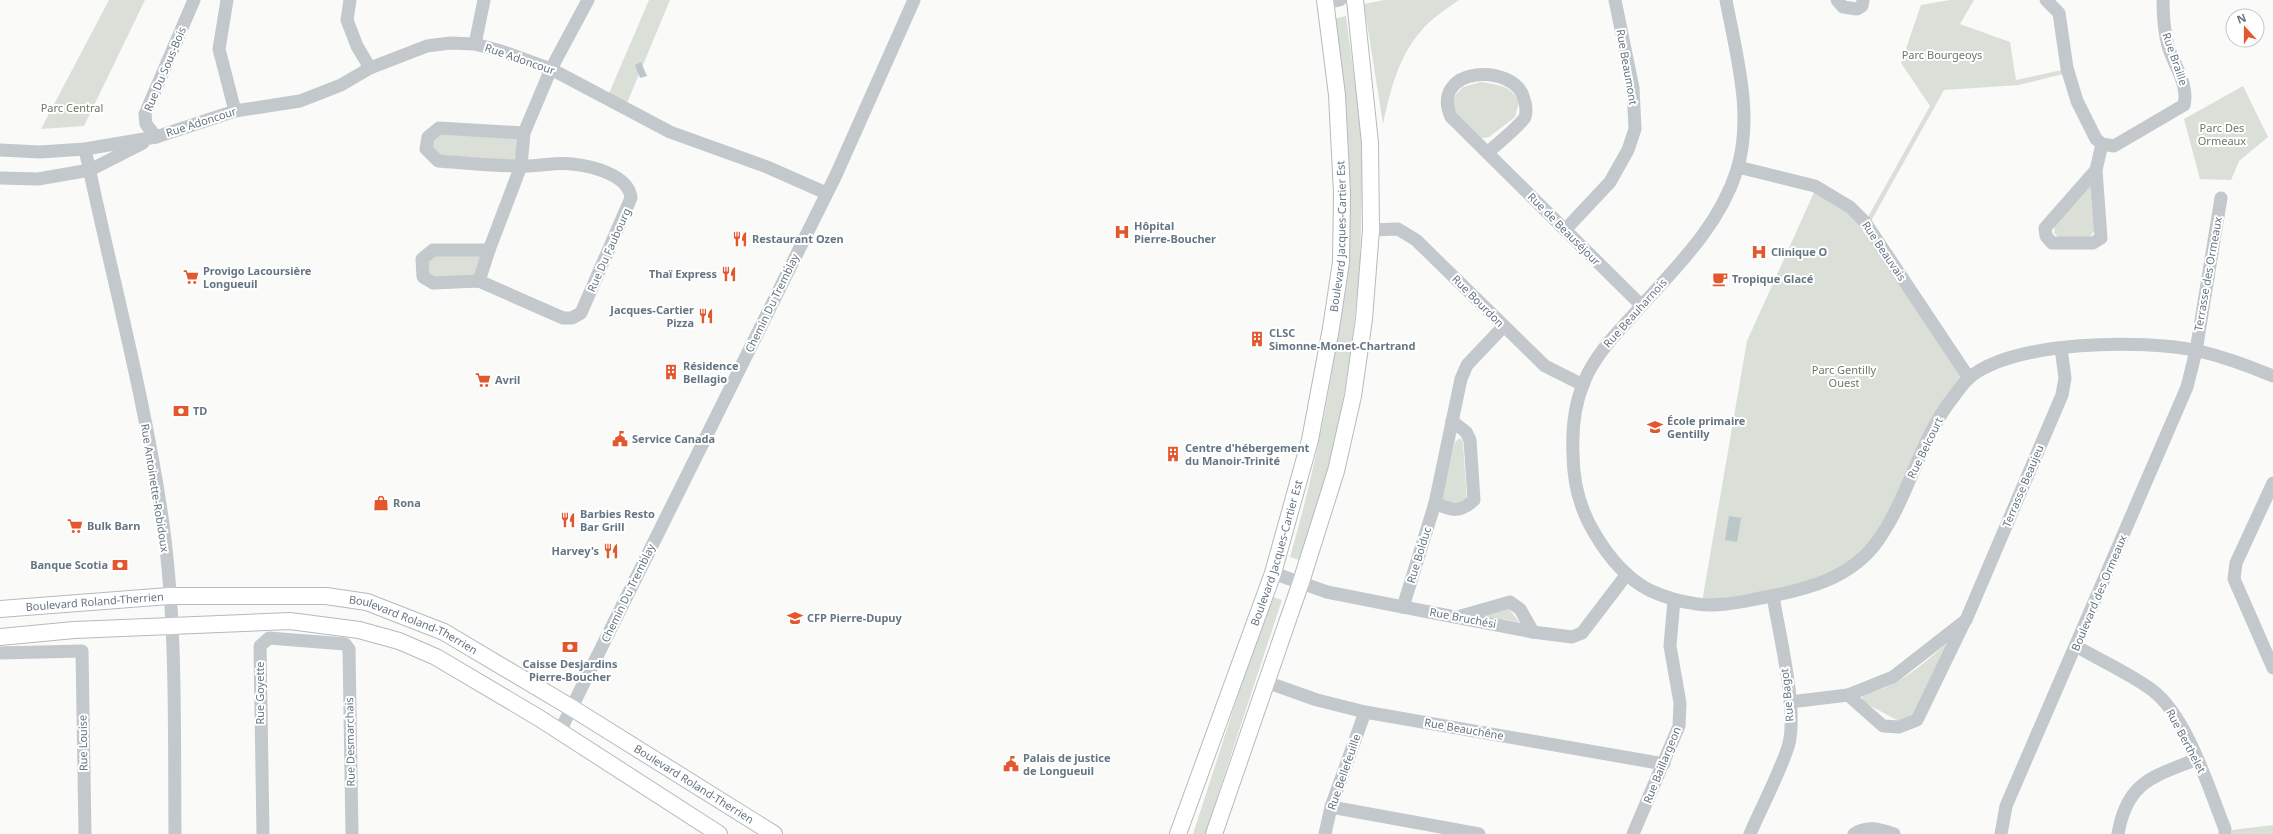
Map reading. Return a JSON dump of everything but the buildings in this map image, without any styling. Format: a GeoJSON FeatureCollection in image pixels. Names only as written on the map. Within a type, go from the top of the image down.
{"type":"FeatureCollection","features":[{"type":"Feature","properties":{"kind":"main road"},"geometry":{"type":"LineString","coordinates":[[1214,834],[1301,582],[1336,472],[1352,396],[1364,319],[1371,230],[1370,143],[1355,0]]}},
{"type":"Feature","properties":{"kind":"main road","name":"Boulevard Jacques-Cartier Est"},"geometry":{"type":"LineString","coordinates":[[1178,834],[1273,573],[1310,440],[1331,328],[1341,262],[1342,193],[1330,1]]}},
{"type":"Feature","properties":{"kind":"main road","name":"Boulevard Roland-Therrien"},"geometry":{"type":"LineString","coordinates":[[0,609],[170,596],[326,596],[367,602],[444,632],[572,708],[774,834]]}},
{"type":"Feature","properties":{"kind":"main road","name":"Boulevard Roland-Therrien"},"geometry":{"type":"LineString","coordinates":[[0,637],[23,634],[290,621],[359,630],[399,641],[436,657],[560,731],[719,834]]}},
{"type":"Feature","properties":{"kind":"street","name":"Rue Du Sous-Bois"},"geometry":{"type":"LineString","coordinates":[[156,137],[146,124],[145,114],[194,0]]}},
{"type":"Feature","properties":{"kind":"street"},"geometry":{"type":"LineString","coordinates":[[227,0],[219,49],[235,111]]}},
{"type":"Feature","properties":{"kind":"street"},"geometry":{"type":"LineString","coordinates":[[350,0],[347,20],[357,46],[370,68]]}},
{"type":"Feature","properties":{"kind":"street"},"geometry":{"type":"LineString","coordinates":[[475,44],[484,0]]}},
{"type":"Feature","properties":{"kind":"street"},"geometry":{"type":"LineString","coordinates":[[479,281],[488,250],[521,166],[524,133],[551,69],[588,0]]}},
{"type":"Feature","properties":{"kind":"street","name":"Chemin Du Tremblay"},"geometry":{"type":"LineString","coordinates":[[560,731],[836,175],[914,0]]}},
{"type":"Feature","properties":{"kind":"street","name":"Rue Beaumont"},"geometry":{"type":"LineString","coordinates":[[1565,230],[1610,182],[1628,150],[1635,129],[1633,88],[1615,0]]}},
{"type":"Feature","properties":{"kind":"street","name":"Rue Beauharnois"},"geometry":{"type":"LineString","coordinates":[[1674,600],[1647,589],[1627,574],[1607,552],[1594,533],[1582,510],[1573,479],[1573,442],[1576,412],[1583,384],[1597,358],[1608,342],[1677,268],[1711,226],[1726,198],[1738,167],[1744,123],[1741,80],[1726,0]]}},
{"type":"Feature","properties":{"kind":"street"},"geometry":{"type":"LineString","coordinates":[[1837,0],[1843,7],[1857,9],[1862,6],[1863,0]]}},
{"type":"Feature","properties":{"kind":"street"},"geometry":{"type":"LineString","coordinates":[[2046,0],[2059,13],[2067,68],[2078,101],[2096,139],[2102,144],[2096,170],[2101,238],[2093,243],[2052,243],[2046,236],[2045,228],[2096,170]]}},
{"type":"Feature","properties":{"kind":"street","name":"Rue Braille"},"geometry":{"type":"LineString","coordinates":[[2102,144],[2114,146],[2184,105],[2187,94],[2168,47],[2163,23],[2163,0]]}},
{"type":"Feature","properties":{"kind":"street","name":"Rue Adoncour"},"geometry":{"type":"LineString","coordinates":[[0,178],[38,178],[90,170],[156,137],[235,111],[300,100],[341,85],[370,68],[427,46],[450,43],[475,44],[501,51],[551,69],[670,132],[767,167],[826,193]]}},
{"type":"Feature","properties":{"kind":"street","name":"Rue de Beauséjour"},"geometry":{"type":"LineString","coordinates":[[1487,153],[1524,118],[1526,108],[1520,88],[1512,81],[1478,73],[1457,81],[1446,100],[1447,109],[1451,117],[1487,153],[1641,305]]}},
{"type":"Feature","properties":{"kind":"street","name":"Rue Du Faubourg"},"geometry":{"type":"LineString","coordinates":[[488,250],[433,250],[422,259],[423,277],[433,283],[479,281],[563,318],[572,318],[581,313],[631,198],[626,184],[608,174],[588,167],[571,163],[521,166],[438,161],[426,149],[428,137],[439,128],[524,133]]}},
{"type":"Feature","properties":{"kind":"street","name":"Rue Adoncour"},"geometry":{"type":"LineString","coordinates":[[0,150],[40,152],[85,149],[156,137]]}},
{"type":"Feature","properties":{"kind":"street","name":"Rue Antoinette-Robidoux"},"geometry":{"type":"LineString","coordinates":[[85,149],[128,335],[145,419],[163,525],[172,626],[175,834]]}},
{"type":"Feature","properties":{"kind":"street","name":"Rue Beauvais"},"geometry":{"type":"LineString","coordinates":[[1738,167],[1815,186],[1850,207],[1865,222],[1969,378]]}},
{"type":"Feature","properties":{"kind":"street","name":"Terrasse des Ormeaux"},"geometry":{"type":"LineString","coordinates":[[2196,351],[2221,198]]}},
{"type":"Feature","properties":{"kind":"street","name":"Rue Bourdon"},"geometry":{"type":"LineString","coordinates":[[1371,230],[1398,229],[1416,240],[1503,327],[1545,366],[1583,384]]}},
{"type":"Feature","properties":{"kind":"street","name":"Rue Bolduc"},"geometry":{"type":"LineString","coordinates":[[1403,607],[1435,503],[1461,379],[1467,365],[1503,327]]}},
{"type":"Feature","properties":{"kind":"street","name":"Rue Belcourt"},"geometry":{"type":"LineString","coordinates":[[1674,600],[1715,605],[1773,596],[1801,590],[1828,580],[1855,564],[1878,542],[1896,509],[1937,418],[1969,378],[1988,366],[2013,356],[2027,352],[2061,348],[2127,344],[2196,351],[2246,364],[2273,376]]}},
{"type":"Feature","properties":{"kind":"street","name":"Terrasse Beaujeu"},"geometry":{"type":"LineString","coordinates":[[1848,695],[1883,726],[1899,727],[1917,720],[1966,620],[2062,395],[2065,378],[2061,348]]}},
{"type":"Feature","properties":{"kind":"street","name":"Boulevard des Ormeaux"},"geometry":{"type":"LineString","coordinates":[[2001,834],[2006,806],[2187,387],[2196,351]]}},
{"type":"Feature","properties":{"kind":"street"},"geometry":{"type":"LineString","coordinates":[[1435,503],[1448,510],[1464,508],[1474,500],[1470,440],[1466,432],[1452,421]]}},
{"type":"Feature","properties":{"kind":"street"},"geometry":{"type":"LineString","coordinates":[[2273,483],[2236,563],[2234,579],[2268,645],[2273,668]]}},
{"type":"Feature","properties":{"kind":"street","name":"Rue Bruchési"},"geometry":{"type":"LineString","coordinates":[[1273,573],[1327,592],[1533,632],[1572,637],[1582,633],[1627,574]]}},
{"type":"Feature","properties":{"kind":"street","name":"Rue Bagot"},"geometry":{"type":"LineString","coordinates":[[1750,834],[1788,746],[1791,727],[1790,702],[1773,596]]}},
{"type":"Feature","properties":{"kind":"street","name":"Rue Baillargeon"},"geometry":{"type":"LineString","coordinates":[[1633,834],[1679,726],[1680,703],[1670,646],[1674,600]]}},
{"type":"Feature","properties":{"kind":"street"},"geometry":{"type":"LineString","coordinates":[[1458,617],[1510,602],[1520,609],[1533,632]]}},
{"type":"Feature","properties":{"kind":"street","name":"Terrasse Beaujeu"},"geometry":{"type":"LineString","coordinates":[[1790,702],[1848,695],[1893,677],[1966,620]]}},
{"type":"Feature","properties":{"kind":"street","name":"Rue Goyette"},"geometry":{"type":"LineString","coordinates":[[262,834],[260,646],[269,638],[345,644],[349,649]]}},
{"type":"Feature","properties":{"kind":"street","name":"Rue Berthelet"},"geometry":{"type":"LineString","coordinates":[[2076,646],[2153,691],[2172,710],[2197,759],[2225,829],[2225,834]]}},
{"type":"Feature","properties":{"kind":"street","name":"Rue Desmarchais"},"geometry":{"type":"LineString","coordinates":[[349,649],[352,834]]}},
{"type":"Feature","properties":{"kind":"street","name":"Rue Louise"},"geometry":{"type":"LineString","coordinates":[[0,652],[82,651],[85,834]]}},
{"type":"Feature","properties":{"kind":"street","name":"Rue Beauchêne"},"geometry":{"type":"LineString","coordinates":[[1266,682],[1316,700],[1365,712],[1664,764]]}},
{"type":"Feature","properties":{"kind":"street","name":"Rue Bellefeuille"},"geometry":{"type":"LineString","coordinates":[[1325,834],[1331,807],[1365,712]]}},
{"type":"Feature","properties":{"kind":"street"},"geometry":{"type":"LineString","coordinates":[[2118,834],[2129,799],[2148,779],[2197,759]]}},
{"type":"Feature","properties":{"kind":"street"},"geometry":{"type":"LineString","coordinates":[[1331,807],[1479,834]]}},
{"type":"Feature","properties":{"kind":"street"},"geometry":{"type":"LineString","coordinates":[[1854,834],[1864,829],[1877,828],[1894,834]]}},
{"type":"Feature","properties":{"kind":"green space","name":"Parc Central"},"geometry":{"type":"Polygon","coordinates":[[[109,0],[145,0],[84,126],[41,129],[109,0]]]}},
{"type":"Feature","properties":{"kind":"green space"},"geometry":{"type":"Polygon","coordinates":[[[649,0],[670,0],[625,108],[607,98],[649,0]]]}},
{"type":"Feature","properties":{"kind":"green space"},"geometry":{"type":"Polygon","coordinates":[[[1384,0],[1459,0],[1429,22],[1406,52],[1392,87],[1383,124],[1364,4],[1384,0]]]}},
{"type":"Feature","properties":{"kind":"green space","name":"Parc Bourgeoys"},"geometry":{"type":"Polygon","coordinates":[[[1950,0],[1974,0],[1960,24],[2010,42],[2016,80],[2062,70],[2063,74],[2019,85],[1944,90],[1871,221],[1868,217],[1930,106],[1901,63],[1921,5],[1950,0]]]}},
{"type":"Feature","properties":{"kind":"green space"},"geometry":{"type":"Polygon","coordinates":[[[1346,16],[1363,143],[1360,267],[1352,343],[1342,407],[1330,461],[1299,560],[1290,557],[1304,506],[1327,403],[1342,298],[1348,192],[1348,139],[1344,94],[1334,19],[1346,16]]]}},
{"type":"Feature","properties":{"kind":"green space"},"geometry":{"type":"Polygon","coordinates":[[[1481,82],[1498,85],[1508,89],[1516,96],[1519,102],[1515,117],[1489,137],[1478,139],[1455,116],[1452,104],[1456,94],[1463,87],[1481,82]]]}},
{"type":"Feature","properties":{"kind":"green space","name":"Parc Des Ormeaux"},"geometry":{"type":"Polygon","coordinates":[[[2243,86],[2268,137],[2239,161],[2231,180],[2200,179],[2184,119],[2243,86]]]}},
{"type":"Feature","properties":{"kind":"green space"},"geometry":{"type":"Polygon","coordinates":[[[440,131],[520,135],[519,163],[439,158],[429,148],[440,131]]]}},
{"type":"Feature","properties":{"kind":"green space"},"geometry":{"type":"Polygon","coordinates":[[[2087,185],[2094,186],[2095,230],[2089,238],[2058,237],[2054,233],[2055,224],[2087,185]]]}},
{"type":"Feature","properties":{"kind":"green space","name":"Parc Gentilly Ouest"},"geometry":{"type":"Polygon","coordinates":[[[1816,188],[1848,209],[1966,378],[1895,509],[1854,562],[1810,584],[1702,602],[1747,341],[1816,188]]]}},
{"type":"Feature","properties":{"kind":"green space"},"geometry":{"type":"Polygon","coordinates":[[[434,253],[485,253],[477,278],[434,280],[425,276],[424,261],[434,253]]]}},
{"type":"Feature","properties":{"kind":"green space"},"geometry":{"type":"Polygon","coordinates":[[[1460,438],[1463,442],[1467,501],[1465,504],[1441,502],[1455,442],[1460,438]]]}},
{"type":"Feature","properties":{"kind":"green space"},"geometry":{"type":"Polygon","coordinates":[[[1270,596],[1282,600],[1205,834],[1193,834],[1270,596]]]}},
{"type":"Feature","properties":{"kind":"green space"},"geometry":{"type":"Polygon","coordinates":[[[1509,609],[1519,622],[1483,616],[1509,609]]]}},
{"type":"Feature","properties":{"kind":"green space"},"geometry":{"type":"Polygon","coordinates":[[[1955,636],[1917,713],[1907,720],[1897,720],[1863,702],[1862,697],[1891,685],[1908,675],[1955,636]]]}},
{"type":"Feature","properties":{"kind":"green space"},"geometry":{"type":"Polygon","coordinates":[[[2273,825],[2273,834],[2232,834],[2232,830],[2273,825]]]}},
{"type":"Feature","properties":{"kind":"shaded area"},"geometry":{"type":"Polygon","coordinates":[[[641,62],[647,76],[640,78],[635,65],[641,62]]]}},
{"type":"Feature","properties":{"kind":"shaded area"},"geometry":{"type":"Polygon","coordinates":[[[1729,516],[1741,518],[1737,542],[1725,540],[1729,516]]]}},
{"type":"Feature","properties":{"kind":"place","name":"Hôpital Pierre-Boucher"},"geometry":{"type":"Point","coordinates":[1122,232]}},
{"type":"Feature","properties":{"kind":"place","name":"Restaurant Ozen"},"geometry":{"type":"Point","coordinates":[740,239]}},
{"type":"Feature","properties":{"kind":"place","name":"Clinique O"},"geometry":{"type":"Point","coordinates":[1759,252]}},
{"type":"Feature","properties":{"kind":"place","name":"Thaï Express"},"geometry":{"type":"Point","coordinates":[729,274]}},
{"type":"Feature","properties":{"kind":"place","name":"Provigo Lacoursière Longueuil"},"geometry":{"type":"Point","coordinates":[191,277]}},
{"type":"Feature","properties":{"kind":"place","name":"Tropique Glacé"},"geometry":{"type":"Point","coordinates":[1720,279]}},
{"type":"Feature","properties":{"kind":"place","name":"Jacques-Cartier Pizza"},"geometry":{"type":"Point","coordinates":[706,316]}},
{"type":"Feature","properties":{"kind":"place","name":"CLSC Simonne-Monet-Chartrand"},"geometry":{"type":"Point","coordinates":[1257,339]}},
{"type":"Feature","properties":{"kind":"place","name":"Résidence Bellagio"},"geometry":{"type":"Point","coordinates":[671,372]}},
{"type":"Feature","properties":{"kind":"place","name":"Avril"},"geometry":{"type":"Point","coordinates":[483,380]}},
{"type":"Feature","properties":{"kind":"place","name":"TD"},"geometry":{"type":"Point","coordinates":[181,411]}},
{"type":"Feature","properties":{"kind":"place","name":"École primaire Gentilly"},"geometry":{"type":"Point","coordinates":[1655,427]}},
{"type":"Feature","properties":{"kind":"place","name":"Service Canada"},"geometry":{"type":"Point","coordinates":[620,439]}},
{"type":"Feature","properties":{"kind":"place","name":"Centre d'hébergement du Manoir-Trinité"},"geometry":{"type":"Point","coordinates":[1173,454]}},
{"type":"Feature","properties":{"kind":"place","name":"Rona"},"geometry":{"type":"Point","coordinates":[381,503]}},
{"type":"Feature","properties":{"kind":"place","name":"Barbies Resto Bar Grill"},"geometry":{"type":"Point","coordinates":[568,520]}},
{"type":"Feature","properties":{"kind":"place","name":"Bulk Barn"},"geometry":{"type":"Point","coordinates":[75,526]}},
{"type":"Feature","properties":{"kind":"place","name":"Harvey's"},"geometry":{"type":"Point","coordinates":[611,551]}},
{"type":"Feature","properties":{"kind":"place","name":"Banque Scotia"},"geometry":{"type":"Point","coordinates":[120,565]}},
{"type":"Feature","properties":{"kind":"place","name":"CFP Pierre-Dupuy"},"geometry":{"type":"Point","coordinates":[795,618]}},
{"type":"Feature","properties":{"kind":"place","name":"Caisse Desjardins Pierre-Boucher"},"geometry":{"type":"Point","coordinates":[570,647]}},
{"type":"Feature","properties":{"kind":"place","name":"Palais de justice de Longueuil"},"geometry":{"type":"Point","coordinates":[1011,764]}}]}
